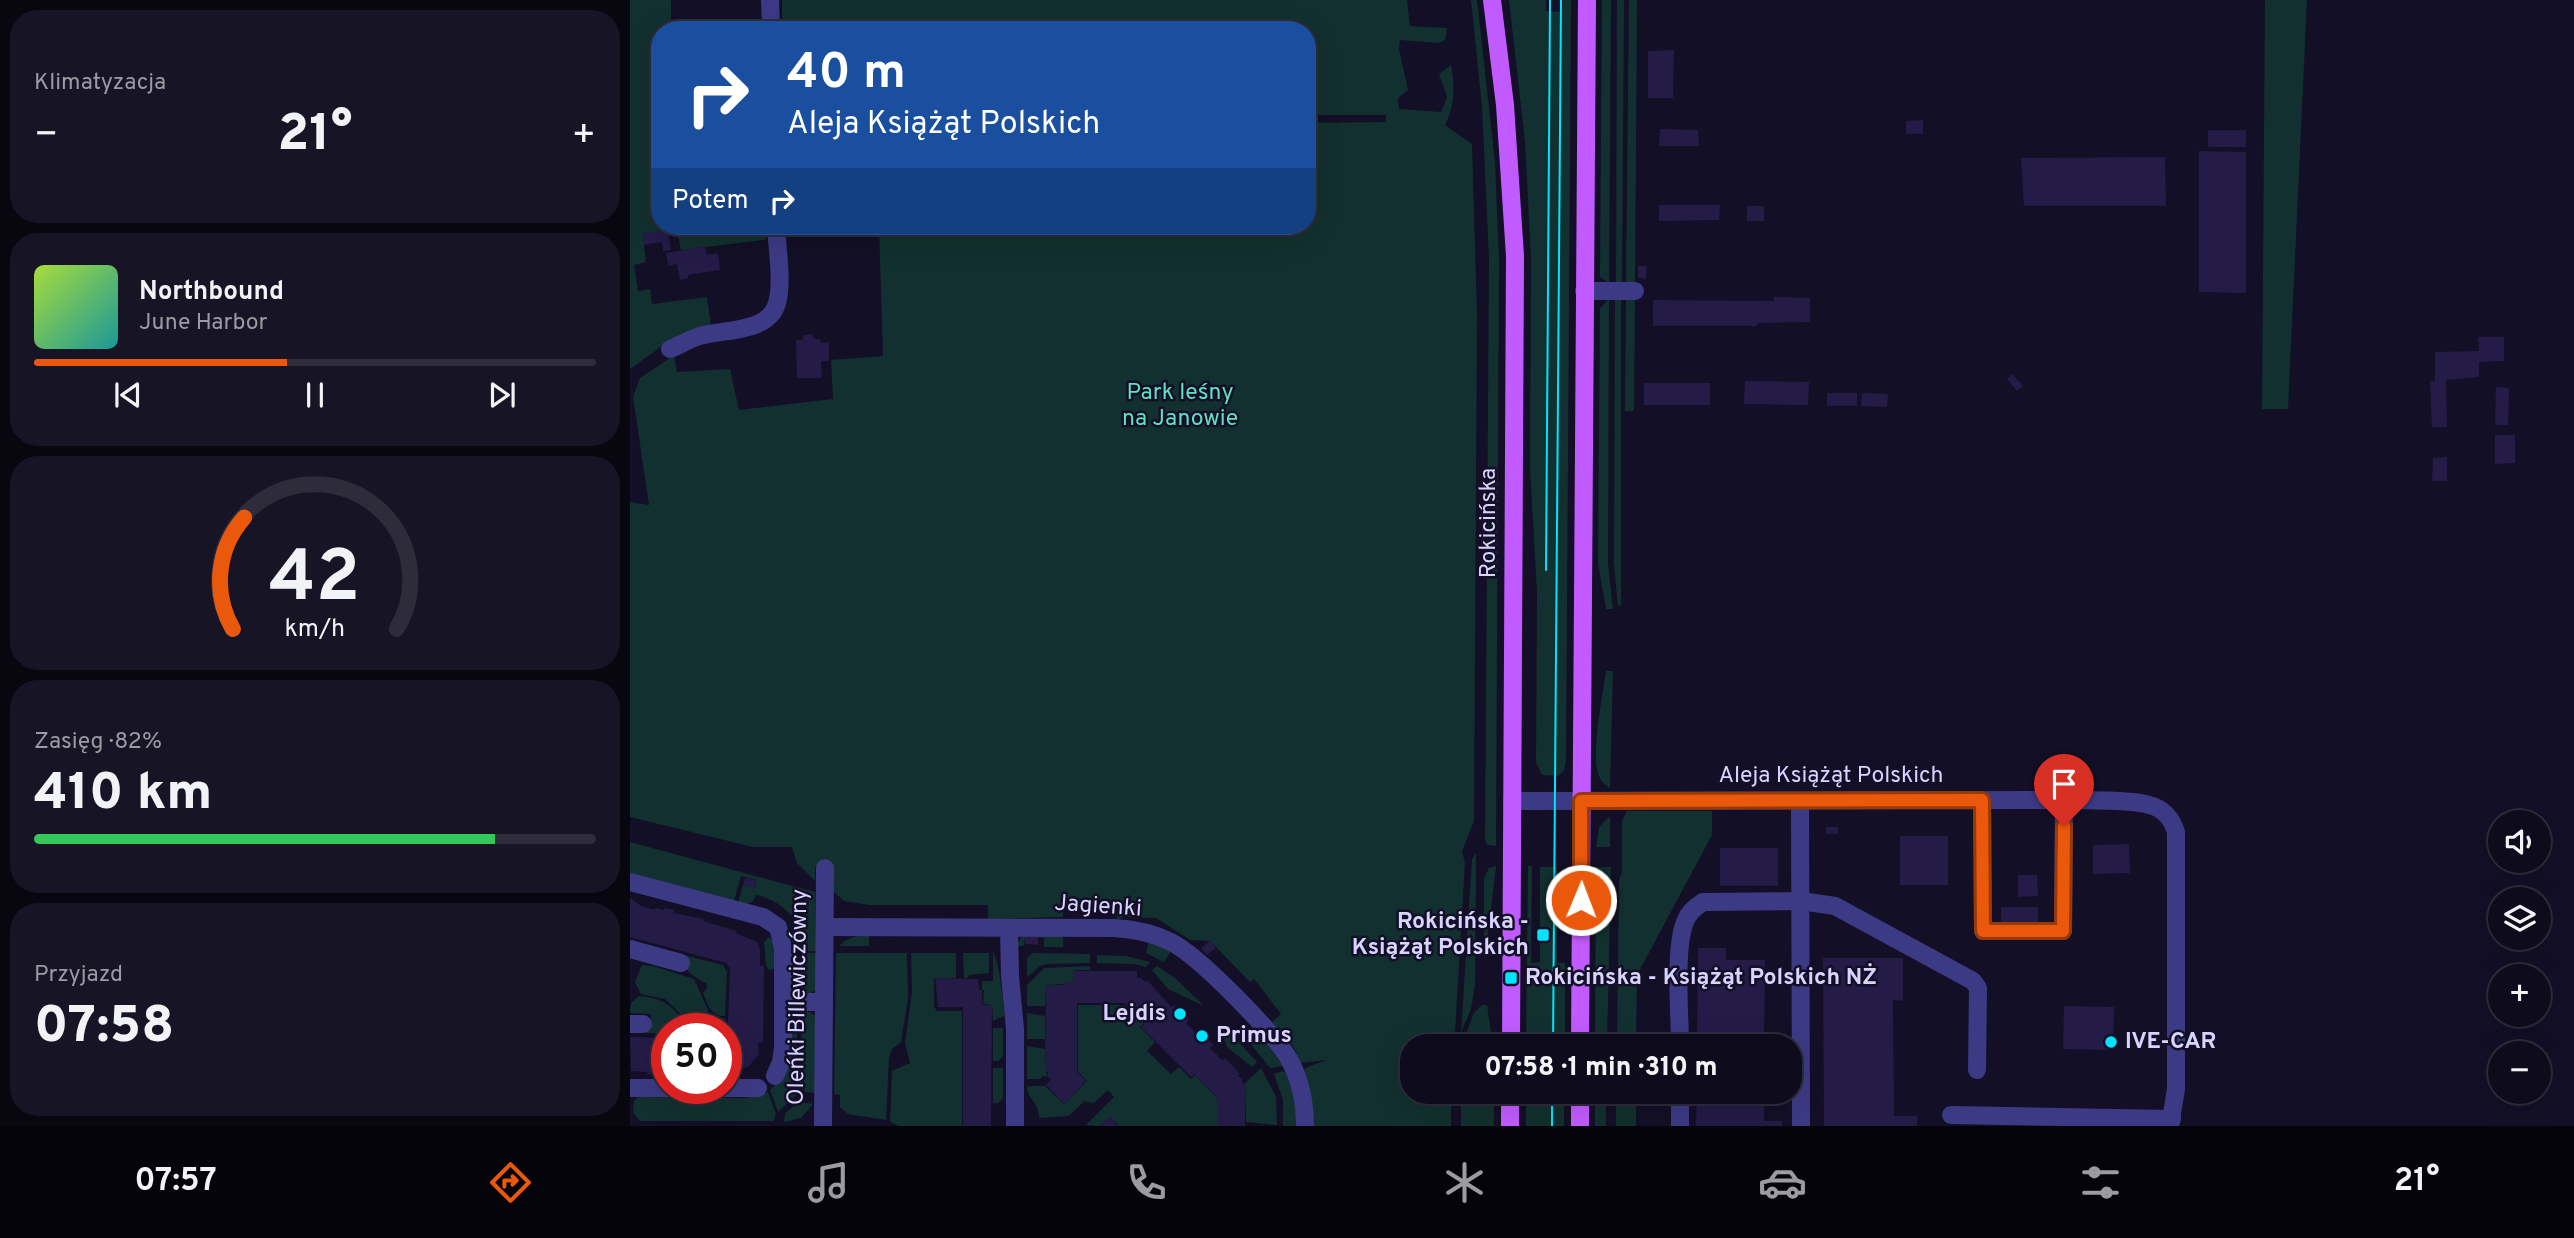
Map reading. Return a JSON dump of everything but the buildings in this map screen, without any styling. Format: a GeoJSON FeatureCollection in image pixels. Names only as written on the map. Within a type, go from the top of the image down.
{"type":"FeatureCollection","features":[{"type":"Feature","properties":{"kind":"main road","name":"Rokicińska"},"geometry":{"type":"LineString","coordinates":[[1492,0],[1505,105],[1515,256],[1511,1034]]}},
{"type":"Feature","properties":{"kind":"main road"},"geometry":{"type":"LineString","coordinates":[[1580,1034],[1587,0]]}},
{"type":"Feature","properties":{"kind":"main road"},"geometry":{"type":"LineString","coordinates":[[1510,1104],[1510,1126]]}},
{"type":"Feature","properties":{"kind":"main road"},"geometry":{"type":"LineString","coordinates":[[1580,1104],[1580,1126]]}},
{"type":"Feature","properties":{"kind":"street"},"geometry":{"type":"LineString","coordinates":[[769,0],[770,21]]}},
{"type":"Feature","properties":{"kind":"street"},"geometry":{"type":"LineString","coordinates":[[670,349],[700,336],[755,324],[772,314],[777,302],[778,288],[776,235]]}},
{"type":"Feature","properties":{"kind":"street"},"geometry":{"type":"LineString","coordinates":[[1584,291],[1635,291]]}},
{"type":"Feature","properties":{"kind":"street"},"geometry":{"type":"LineString","coordinates":[[1982,800],[1983,931],[2063,931],[2064,800]]}},
{"type":"Feature","properties":{"kind":"street","name":"Aleja Książąt Polskich"},"geometry":{"type":"LineString","coordinates":[[1512,801],[2064,800],[2151,805],[2166,813],[2176,832],[2176,1089],[2172,1124]]}},
{"type":"Feature","properties":{"kind":"street"},"geometry":{"type":"LineString","coordinates":[[1800,801],[1801,1126]]}},
{"type":"Feature","properties":{"kind":"street","name":"Oleńki Billewiczówny"},"geometry":{"type":"LineString","coordinates":[[823,1126],[825,868]]}},
{"type":"Feature","properties":{"kind":"street"},"geometry":{"type":"LineString","coordinates":[[630,882],[748,912],[772,921],[778,927],[782,939],[783,1002],[781,1062],[775,1076]]}},
{"type":"Feature","properties":{"kind":"street"},"geometry":{"type":"LineString","coordinates":[[1680,1034],[1679,941],[1685,919],[1695,907],[1703,902],[1801,901],[1835,906],[1973,981],[1978,988],[1977,1070]]}},
{"type":"Feature","properties":{"kind":"street","name":"Jagienki"},"geometry":{"type":"LineString","coordinates":[[825,927],[1133,930],[1164,939],[1184,950],[1234,996],[1282,1047],[1293,1067],[1302,1094],[1305,1126]]}},
{"type":"Feature","properties":{"kind":"street"},"geometry":{"type":"LineString","coordinates":[[1009,928],[1010,987],[1015,1029],[1015,1126]]}},
{"type":"Feature","properties":{"kind":"street"},"geometry":{"type":"LineString","coordinates":[[630,949],[681,963]]}},
{"type":"Feature","properties":{"kind":"street"},"geometry":{"type":"LineString","coordinates":[[783,1002],[823,1002]]}},
{"type":"Feature","properties":{"kind":"street"},"geometry":{"type":"LineString","coordinates":[[630,1088],[758,1088]]}},
{"type":"Feature","properties":{"kind":"street"},"geometry":{"type":"LineString","coordinates":[[1680,1104],[1680,1126]]}},
{"type":"Feature","properties":{"kind":"street"},"geometry":{"type":"LineString","coordinates":[[1951,1115],[2172,1124]]}},
{"type":"Feature","properties":{"kind":"green space"},"geometry":{"type":"Polygon","coordinates":[[[630,0],[671,0],[671,21],[651,21],[651,233],[643,233],[646,262],[634,265],[638,291],[650,289],[652,304],[707,297],[711,326],[669,341],[630,369],[630,0]]]}},
{"type":"Feature","properties":{"kind":"green space","name":"Park leśny na Janowie"},"geometry":{"type":"Polygon","coordinates":[[[782,0],[1407,0],[1410,26],[1447,28],[1445,40],[1439,43],[1400,40],[1399,49],[1408,90],[1398,98],[1399,109],[1441,112],[1447,97],[1439,74],[1451,65],[1453,96],[1445,125],[1472,144],[1477,315],[1474,821],[1462,851],[1465,863],[1455,1033],[1400,1034],[1400,1104],[1451,1104],[1451,1126],[1313,1126],[1303,1071],[1327,1060],[1300,1063],[1289,1041],[1271,1023],[1281,1014],[1254,979],[1250,982],[1210,941],[1190,940],[1156,918],[1125,917],[1117,920],[1116,906],[1063,906],[1063,917],[988,919],[988,905],[869,905],[844,901],[833,891],[830,865],[815,867],[815,881],[797,863],[792,847],[753,847],[630,817],[630,502],[649,505],[633,397],[640,378],[674,355],[677,372],[730,369],[739,410],[833,399],[831,360],[883,356],[879,235],[1316,235],[1316,123],[1386,122],[1386,115],[1316,115],[1316,21],[782,21],[782,0]]]}},
{"type":"Feature","properties":{"kind":"green space"},"geometry":{"type":"Polygon","coordinates":[[[1471,0],[1477,0],[1495,162],[1499,259],[1496,846],[1487,845],[1485,840],[1489,259],[1482,106],[1471,0]]]}},
{"type":"Feature","properties":{"kind":"green space"},"geometry":{"type":"Polygon","coordinates":[[[1509,0],[1546,0],[1546,11],[1562,12],[1563,0],[1571,0],[1566,761],[1564,770],[1558,776],[1542,775],[1536,763],[1537,593],[1530,469],[1531,257],[1525,142],[1509,0]]]}},
{"type":"Feature","properties":{"kind":"green space"},"geometry":{"type":"Polygon","coordinates":[[[1602,0],[1611,0],[1609,283],[1600,277],[1602,0]]]}},
{"type":"Feature","properties":{"kind":"green space"},"geometry":{"type":"Polygon","coordinates":[[[1617,0],[1624,0],[1622,283],[1616,283],[1617,0]]]}},
{"type":"Feature","properties":{"kind":"green space"},"geometry":{"type":"Polygon","coordinates":[[[1629,0],[1637,0],[1635,283],[1626,283],[1629,0]]]}},
{"type":"Feature","properties":{"kind":"green space"},"geometry":{"type":"Polygon","coordinates":[[[2265,0],[2307,0],[2288,409],[2262,409],[2265,0]]]}},
{"type":"Feature","properties":{"kind":"green space"},"geometry":{"type":"Polygon","coordinates":[[[678,235],[766,235],[765,240],[681,250],[678,235]]]}},
{"type":"Feature","properties":{"kind":"green space"},"geometry":{"type":"Polygon","coordinates":[[[1621,298],[1621,604],[1618,607],[1614,564],[1615,299],[1621,298]]]}},
{"type":"Feature","properties":{"kind":"green space"},"geometry":{"type":"Polygon","coordinates":[[[1609,299],[1608,564],[1613,609],[1606,609],[1598,563],[1600,308],[1609,299]]]}},
{"type":"Feature","properties":{"kind":"green space"},"geometry":{"type":"Polygon","coordinates":[[[1626,299],[1635,299],[1634,411],[1625,411],[1626,299]]]}},
{"type":"Feature","properties":{"kind":"green space"},"geometry":{"type":"Polygon","coordinates":[[[1606,671],[1613,671],[1610,788],[1600,778],[1596,755],[1606,671]]]}},
{"type":"Feature","properties":{"kind":"green space"},"geometry":{"type":"Polygon","coordinates":[[[1627,811],[1712,811],[1712,835],[1637,975],[1636,1034],[1617,1034],[1622,821],[1627,811]]]}},
{"type":"Feature","properties":{"kind":"green space"},"geometry":{"type":"Polygon","coordinates":[[[1610,816],[1610,847],[1596,847],[1599,827],[1610,816]]]}},
{"type":"Feature","properties":{"kind":"green space"},"geometry":{"type":"Polygon","coordinates":[[[630,842],[815,892],[816,951],[791,951],[792,939],[801,934],[794,919],[778,904],[756,895],[748,904],[738,902],[743,885],[755,888],[756,880],[741,876],[734,901],[630,873],[630,842]]]}},
{"type":"Feature","properties":{"kind":"green space"},"geometry":{"type":"Polygon","coordinates":[[[1476,853],[1475,985],[1471,1009],[1461,1033],[1472,859],[1476,853]]]}},
{"type":"Feature","properties":{"kind":"green space"},"geometry":{"type":"Polygon","coordinates":[[[1496,866],[1487,942],[1484,939],[1484,878],[1489,868],[1496,866]]]}},
{"type":"Feature","properties":{"kind":"green space"},"geometry":{"type":"Polygon","coordinates":[[[1528,866],[1532,866],[1531,963],[1540,962],[1540,867],[1557,867],[1557,963],[1565,963],[1565,1034],[1526,1034],[1528,866]]]}},
{"type":"Feature","properties":{"kind":"green space"},"geometry":{"type":"Polygon","coordinates":[[[1596,867],[1611,867],[1607,1034],[1595,1034],[1596,867]]]}},
{"type":"Feature","properties":{"kind":"green space"},"geometry":{"type":"Polygon","coordinates":[[[869,934],[869,946],[839,946],[846,940],[869,934]]]}},
{"type":"Feature","properties":{"kind":"green space"},"geometry":{"type":"Polygon","coordinates":[[[1023,934],[1063,934],[1063,947],[1044,947],[1044,938],[1025,935],[1024,946],[1016,946],[1023,934]]]}},
{"type":"Feature","properties":{"kind":"green space"},"geometry":{"type":"Polygon","coordinates":[[[769,937],[775,944],[776,968],[769,970],[764,942],[769,937]]]}},
{"type":"Feature","properties":{"kind":"green space"},"geometry":{"type":"Polygon","coordinates":[[[1149,941],[1171,951],[1164,962],[1146,953],[1149,941]]]}},
{"type":"Feature","properties":{"kind":"green space"},"geometry":{"type":"Polygon","coordinates":[[[993,952],[999,973],[1004,1016],[993,1021],[992,1005],[983,1004],[982,981],[993,981],[993,952]]]}},
{"type":"Feature","properties":{"kind":"green space"},"geometry":{"type":"Polygon","coordinates":[[[797,953],[797,994],[791,990],[791,956],[797,953]]]}},
{"type":"Feature","properties":{"kind":"green space"},"geometry":{"type":"Polygon","coordinates":[[[801,953],[816,953],[816,990],[807,995],[802,995],[801,953]]]}},
{"type":"Feature","properties":{"kind":"green space"},"geometry":{"type":"Polygon","coordinates":[[[836,953],[907,953],[908,999],[901,1042],[892,1049],[889,1058],[886,1120],[848,1114],[840,1107],[840,1095],[834,1094],[836,953]]]}},
{"type":"Feature","properties":{"kind":"green space"},"geometry":{"type":"Polygon","coordinates":[[[911,953],[956,953],[956,978],[934,978],[934,1007],[937,1011],[962,1011],[962,1126],[899,1126],[890,1122],[892,1071],[910,1063],[905,1043],[912,992],[911,953]]]}},
{"type":"Feature","properties":{"kind":"green space"},"geometry":{"type":"Polygon","coordinates":[[[963,953],[989,953],[989,973],[964,978],[963,953]]]}},
{"type":"Feature","properties":{"kind":"green space"},"geometry":{"type":"Polygon","coordinates":[[[1033,953],[1090,954],[1090,963],[1046,964],[1027,977],[1027,958],[1033,953]]]}},
{"type":"Feature","properties":{"kind":"green space"},"geometry":{"type":"Polygon","coordinates":[[[683,955],[723,965],[727,972],[725,1013],[715,1013],[710,1009],[703,993],[707,988],[706,983],[687,969],[683,955]]]}},
{"type":"Feature","properties":{"kind":"green space"},"geometry":{"type":"Polygon","coordinates":[[[1097,955],[1126,956],[1150,962],[1146,967],[1097,963],[1097,955]]]}},
{"type":"Feature","properties":{"kind":"green space"},"geometry":{"type":"Polygon","coordinates":[[[642,965],[694,979],[708,1013],[680,1013],[665,999],[641,994],[635,982],[642,965]]]}},
{"type":"Feature","properties":{"kind":"green space"},"geometry":{"type":"Polygon","coordinates":[[[1090,966],[1090,970],[1074,970],[1073,982],[1046,985],[1045,1006],[1027,1006],[1027,985],[1044,968],[1090,966]]]}},
{"type":"Feature","properties":{"kind":"green space"},"geometry":{"type":"Polygon","coordinates":[[[1157,966],[1175,978],[1204,1006],[1168,989],[1152,970],[1157,966]]]}},
{"type":"Feature","properties":{"kind":"green space"},"geometry":{"type":"Polygon","coordinates":[[[639,996],[653,998],[678,1013],[630,1013],[631,1003],[639,996]]]}},
{"type":"Feature","properties":{"kind":"green space"},"geometry":{"type":"Polygon","coordinates":[[[1078,1005],[1125,1005],[1144,1023],[1140,1027],[1155,1042],[1147,1051],[1171,1074],[1179,1067],[1191,1079],[1195,1075],[1217,1098],[1217,1126],[1119,1126],[1110,1117],[1100,1126],[1086,1125],[1114,1097],[1108,1090],[1094,1103],[1084,1101],[1069,1116],[1039,1118],[1027,1086],[1045,1086],[1064,1104],[1087,1081],[1078,1071],[1078,1005]]]}},
{"type":"Feature","properties":{"kind":"green space"},"geometry":{"type":"Polygon","coordinates":[[[1482,1005],[1487,1005],[1491,1034],[1466,1034],[1474,1013],[1482,1005]]]}},
{"type":"Feature","properties":{"kind":"green space"},"geometry":{"type":"Polygon","coordinates":[[[797,1011],[797,1090],[796,1095],[778,1112],[770,1090],[787,1066],[792,1016],[797,1011]]]}},
{"type":"Feature","properties":{"kind":"green space"},"geometry":{"type":"Polygon","coordinates":[[[802,1011],[816,1016],[815,1093],[805,1092],[801,1084],[802,1011]]]}},
{"type":"Feature","properties":{"kind":"green space"},"geometry":{"type":"Polygon","coordinates":[[[1027,1013],[1045,1016],[1045,1039],[1027,1039],[1027,1013]]]}},
{"type":"Feature","properties":{"kind":"green space"},"geometry":{"type":"Polygon","coordinates":[[[651,1024],[651,1033],[642,1033],[643,1027],[651,1024]]]}},
{"type":"Feature","properties":{"kind":"green space"},"geometry":{"type":"Polygon","coordinates":[[[1225,1027],[1257,1062],[1252,1067],[1227,1047],[1221,1031],[1225,1027]]]}},
{"type":"Feature","properties":{"kind":"green space"},"geometry":{"type":"Polygon","coordinates":[[[993,1028],[1003,1028],[1003,1056],[998,1061],[993,1061],[993,1028]]]}},
{"type":"Feature","properties":{"kind":"green space"},"geometry":{"type":"Polygon","coordinates":[[[1260,1034],[1283,1066],[1270,1068],[1250,1043],[1260,1034]]]}},
{"type":"Feature","properties":{"kind":"green space"},"geometry":{"type":"Polygon","coordinates":[[[1027,1046],[1045,1049],[1047,1077],[1027,1079],[1027,1046]]]}},
{"type":"Feature","properties":{"kind":"green space"},"geometry":{"type":"Polygon","coordinates":[[[993,1068],[1003,1068],[1003,1098],[998,1103],[993,1103],[993,1068]]]}},
{"type":"Feature","properties":{"kind":"green space"},"geometry":{"type":"Polygon","coordinates":[[[1261,1068],[1276,1097],[1277,1125],[1246,1122],[1246,1082],[1261,1068]]]}},
{"type":"Feature","properties":{"kind":"green space"},"geometry":{"type":"Polygon","coordinates":[[[1283,1071],[1287,1073],[1296,1106],[1297,1126],[1283,1126],[1283,1100],[1274,1074],[1283,1071]]]}},
{"type":"Feature","properties":{"kind":"green space"},"geometry":{"type":"Polygon","coordinates":[[[768,1092],[776,1114],[774,1121],[640,1121],[633,1113],[634,1101],[638,1097],[651,1097],[651,1104],[742,1104],[742,1098],[768,1092]]]}},
{"type":"Feature","properties":{"kind":"green space"},"geometry":{"type":"Polygon","coordinates":[[[799,1102],[813,1104],[801,1118],[784,1122],[785,1113],[799,1102]]]}},
{"type":"Feature","properties":{"kind":"green space"},"geometry":{"type":"Polygon","coordinates":[[[1461,1104],[1494,1104],[1494,1126],[1461,1126],[1461,1104]]]}},
{"type":"Feature","properties":{"kind":"green space"},"geometry":{"type":"Polygon","coordinates":[[[1526,1104],[1564,1104],[1564,1126],[1526,1126],[1526,1104]]]}},
{"type":"Feature","properties":{"kind":"green space"},"geometry":{"type":"Polygon","coordinates":[[[1595,1104],[1606,1104],[1606,1126],[1595,1126],[1595,1104]]]}},
{"type":"Feature","properties":{"kind":"green space"},"geometry":{"type":"Polygon","coordinates":[[[1616,1104],[1636,1104],[1636,1126],[1616,1126],[1616,1104]]]}},
{"type":"Feature","properties":{"kind":"tram line"},"geometry":{"type":"LineString","coordinates":[[1546,570],[1550,0]]}},
{"type":"Feature","properties":{"kind":"tram line"},"geometry":{"type":"LineString","coordinates":[[1553,1034],[1561,0]]}},
{"type":"Feature","properties":{"kind":"tram line"},"geometry":{"type":"LineString","coordinates":[[1552,1104],[1552,1126]]}},
{"type":"Feature","properties":{"kind":"place","name":"Rokicińska - Książąt Polskich"},"geometry":{"type":"Point","coordinates":[1543,935]}},
{"type":"Feature","properties":{"kind":"place","name":"Rokicińska - Książąt Polskich NŻ"},"geometry":{"type":"Point","coordinates":[1511,978]}},
{"type":"Feature","properties":{"kind":"place","name":"Lejdis"},"geometry":{"type":"Point","coordinates":[1180,1014]}},
{"type":"Feature","properties":{"kind":"place","name":"Primus"},"geometry":{"type":"Point","coordinates":[1202,1036]}},
{"type":"Feature","properties":{"kind":"place","name":"IVE-CAR"},"geometry":{"type":"Point","coordinates":[2111,1042]}},
{"type":"Feature","properties":{"kind":"route"},"geometry":{"type":"LineString","coordinates":[[1581,900],[1581,801],[1982,800],[1983,931],[2063,931],[2064,826]]}}]}
